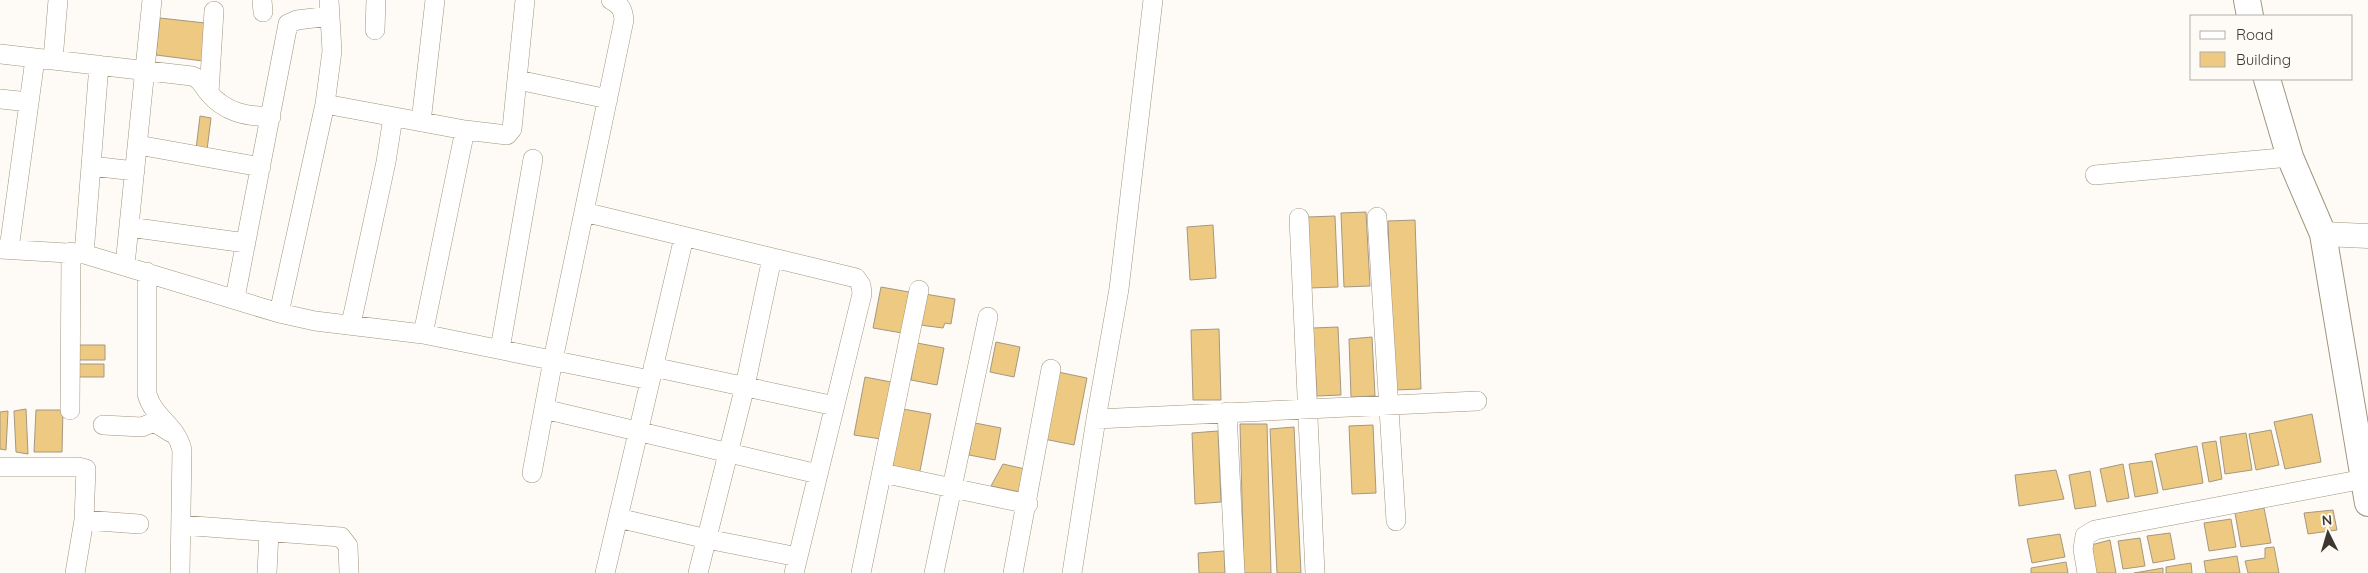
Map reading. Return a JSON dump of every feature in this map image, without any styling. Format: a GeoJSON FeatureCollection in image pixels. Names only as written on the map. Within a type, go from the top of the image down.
{"type":"FeatureCollection","features":[{"type":"Feature","properties":{"kind":"main road"},"geometry":{"type":"LineString","coordinates":[[2246,0],[2250,15]]}},
{"type":"Feature","properties":{"kind":"main road"},"geometry":{"type":"LineString","coordinates":[[2267,80],[2290,157],[2323,234],[2366,491]]}},
{"type":"Feature","properties":{"kind":"street"},"geometry":{"type":"LineString","coordinates":[[58,0],[44,59],[29,102],[5,248],[78,253],[125,265],[279,313],[315,321],[423,334],[553,360],[744,386],[835,406]]}},
{"type":"Feature","properties":{"kind":"street"},"geometry":{"type":"LineString","coordinates":[[125,265],[152,0]]}},
{"type":"Feature","properties":{"kind":"street"},"geometry":{"type":"LineString","coordinates":[[375,30],[376,0]]}},
{"type":"Feature","properties":{"kind":"street"},"geometry":{"type":"LineString","coordinates":[[421,122],[435,0]]}},
{"type":"Feature","properties":{"kind":"street"},"geometry":{"type":"LineString","coordinates":[[325,104],[465,130],[507,135],[510,133],[518,80],[525,0]]}},
{"type":"Feature","properties":{"kind":"street"},"geometry":{"type":"LineString","coordinates":[[532,473],[553,360],[624,20],[623,11],[618,3],[611,0]]}},
{"type":"Feature","properties":{"kind":"street"},"geometry":{"type":"LineString","coordinates":[[1072,573],[1119,289],[1153,0]]}},
{"type":"Feature","properties":{"kind":"street"},"geometry":{"type":"LineString","coordinates":[[235,298],[288,24],[330,8],[332,51],[325,104],[279,313]]}},
{"type":"Feature","properties":{"kind":"street"},"geometry":{"type":"LineString","coordinates":[[209,93],[214,11]]}},
{"type":"Feature","properties":{"kind":"street"},"geometry":{"type":"LineString","coordinates":[[0,54],[146,70],[198,78],[209,93],[225,107],[242,115],[271,117]]}},
{"type":"Feature","properties":{"kind":"street"},"geometry":{"type":"LineString","coordinates":[[70,410],[78,253],[91,166],[99,65]]}},
{"type":"Feature","properties":{"kind":"street"},"geometry":{"type":"LineString","coordinates":[[518,80],[608,99]]}},
{"type":"Feature","properties":{"kind":"street"},"geometry":{"type":"LineString","coordinates":[[0,99],[29,102]]}},
{"type":"Feature","properties":{"kind":"street"},"geometry":{"type":"LineString","coordinates":[[351,324],[386,162],[393,117]]}},
{"type":"Feature","properties":{"kind":"street"},"geometry":{"type":"LineString","coordinates":[[423,334],[465,130]]}},
{"type":"Feature","properties":{"kind":"street"},"geometry":{"type":"LineString","coordinates":[[138,145],[261,167]]}},
{"type":"Feature","properties":{"kind":"street"},"geometry":{"type":"LineString","coordinates":[[2094,175],[2290,157]]}},
{"type":"Feature","properties":{"kind":"street"},"geometry":{"type":"LineString","coordinates":[[500,350],[533,159]]}},
{"type":"Feature","properties":{"kind":"street"},"geometry":{"type":"LineString","coordinates":[[91,166],[135,171]]}},
{"type":"Feature","properties":{"kind":"street"},"geometry":{"type":"LineString","coordinates":[[584,212],[856,278],[862,294],[796,565],[707,539],[618,518]]}},
{"type":"Feature","properties":{"kind":"street"},"geometry":{"type":"LineString","coordinates":[[1377,217],[1396,521]]}},
{"type":"Feature","properties":{"kind":"street"},"geometry":{"type":"LineString","coordinates":[[1299,218],[1315,573]]}},
{"type":"Feature","properties":{"kind":"street"},"geometry":{"type":"LineString","coordinates":[[129,226],[246,243]]}},
{"type":"Feature","properties":{"kind":"street"},"geometry":{"type":"LineString","coordinates":[[2323,234],[2368,236]]}},
{"type":"Feature","properties":{"kind":"street"},"geometry":{"type":"LineString","coordinates":[[606,573],[684,237]]}},
{"type":"Feature","properties":{"kind":"street"},"geometry":{"type":"LineString","coordinates":[[698,573],[744,386],[772,258]]}},
{"type":"Feature","properties":{"kind":"street"},"geometry":{"type":"LineString","coordinates":[[146,272],[147,394],[150,405],[179,438],[182,450],[180,573]]}},
{"type":"Feature","properties":{"kind":"street"},"geometry":{"type":"LineString","coordinates":[[861,573],[919,290]]}},
{"type":"Feature","properties":{"kind":"street"},"geometry":{"type":"LineString","coordinates":[[934,573],[950,487],[988,317]]}},
{"type":"Feature","properties":{"kind":"street"},"geometry":{"type":"LineString","coordinates":[[1013,573],[1028,504],[1051,370]]}},
{"type":"Feature","properties":{"kind":"street"},"geometry":{"type":"LineString","coordinates":[[1096,419],[1477,401]]}},
{"type":"Feature","properties":{"kind":"street"},"geometry":{"type":"LineString","coordinates":[[544,409],[818,474]]}},
{"type":"Feature","properties":{"kind":"street"},"geometry":{"type":"LineString","coordinates":[[1227,412],[1235,573]]}},
{"type":"Feature","properties":{"kind":"street"},"geometry":{"type":"LineString","coordinates":[[103,425],[142,427],[154,422],[179,438]]}},
{"type":"Feature","properties":{"kind":"street"},"geometry":{"type":"LineString","coordinates":[[0,466],[78,467],[86,469],[84,520],[75,573]]}},
{"type":"Feature","properties":{"kind":"street"},"geometry":{"type":"LineString","coordinates":[[882,473],[1028,504]]}},
{"type":"Feature","properties":{"kind":"street"},"geometry":{"type":"LineString","coordinates":[[2087,573],[2083,549],[2085,536],[2095,530],[2366,491]]}},
{"type":"Feature","properties":{"kind":"street"},"geometry":{"type":"LineString","coordinates":[[84,520],[139,524]]}},
{"type":"Feature","properties":{"kind":"street"},"geometry":{"type":"LineString","coordinates":[[181,525],[341,537],[348,546],[348,573]]}},
{"type":"Feature","properties":{"kind":"street"},"geometry":{"type":"LineString","coordinates":[[267,573],[269,532]]}},
{"type":"Feature","properties":{"kind":"building"},"geometry":{"type":"Polygon","coordinates":[[[160,18],[205,23],[203,61],[156,55],[160,18]]]}},
{"type":"Feature","properties":{"kind":"building"},"geometry":{"type":"Polygon","coordinates":[[[200,116],[211,118],[207,150],[196,149],[200,116]]]}},
{"type":"Feature","properties":{"kind":"building"},"geometry":{"type":"Polygon","coordinates":[[[1366,212],[1370,286],[1344,287],[1341,213],[1366,212]]]}},
{"type":"Feature","properties":{"kind":"building"},"geometry":{"type":"Polygon","coordinates":[[[1335,216],[1338,287],[1310,288],[1308,217],[1335,216]]]}},
{"type":"Feature","properties":{"kind":"building"},"geometry":{"type":"Polygon","coordinates":[[[1415,220],[1421,389],[1394,390],[1388,221],[1415,220]]]}},
{"type":"Feature","properties":{"kind":"building"},"geometry":{"type":"Polygon","coordinates":[[[1213,225],[1216,278],[1190,280],[1187,227],[1213,225]]]}},
{"type":"Feature","properties":{"kind":"building"},"geometry":{"type":"Polygon","coordinates":[[[881,287],[909,292],[902,333],[873,328],[881,287]]]}},
{"type":"Feature","properties":{"kind":"building"},"geometry":{"type":"Polygon","coordinates":[[[925,294],[955,299],[951,324],[945,323],[943,328],[920,325],[925,294]]]}},
{"type":"Feature","properties":{"kind":"building"},"geometry":{"type":"Polygon","coordinates":[[[1338,327],[1341,395],[1317,396],[1313,328],[1338,327]]]}},
{"type":"Feature","properties":{"kind":"building"},"geometry":{"type":"Polygon","coordinates":[[[1219,329],[1221,400],[1193,400],[1191,330],[1219,329]]]}},
{"type":"Feature","properties":{"kind":"building"},"geometry":{"type":"Polygon","coordinates":[[[1372,337],[1375,396],[1351,397],[1349,339],[1372,337]]]}},
{"type":"Feature","properties":{"kind":"building"},"geometry":{"type":"Polygon","coordinates":[[[996,342],[1020,347],[1014,377],[990,372],[996,342]]]}},
{"type":"Feature","properties":{"kind":"building"},"geometry":{"type":"Polygon","coordinates":[[[917,343],[944,348],[937,385],[911,380],[917,343]]]}},
{"type":"Feature","properties":{"kind":"building"},"geometry":{"type":"Polygon","coordinates":[[[76,345],[105,345],[105,360],[76,360],[76,345]]]}},
{"type":"Feature","properties":{"kind":"building"},"geometry":{"type":"Polygon","coordinates":[[[78,364],[104,364],[104,377],[76,377],[78,364]]]}},
{"type":"Feature","properties":{"kind":"building"},"geometry":{"type":"Polygon","coordinates":[[[1058,372],[1087,378],[1074,445],[1044,439],[1058,372]]]}},
{"type":"Feature","properties":{"kind":"building"},"geometry":{"type":"Polygon","coordinates":[[[865,377],[891,382],[881,439],[854,435],[865,377]]]}},
{"type":"Feature","properties":{"kind":"building"},"geometry":{"type":"Polygon","coordinates":[[[26,409],[28,454],[16,452],[14,411],[26,409]]]}},
{"type":"Feature","properties":{"kind":"building"},"geometry":{"type":"Polygon","coordinates":[[[903,409],[931,414],[919,476],[891,470],[903,409]]]}},
{"type":"Feature","properties":{"kind":"building"},"geometry":{"type":"Polygon","coordinates":[[[36,410],[63,410],[62,452],[34,452],[36,410]]]}},
{"type":"Feature","properties":{"kind":"building"},"geometry":{"type":"Polygon","coordinates":[[[8,411],[6,450],[0,449],[0,412],[8,411]]]}},
{"type":"Feature","properties":{"kind":"building"},"geometry":{"type":"Polygon","coordinates":[[[2312,414],[2321,462],[2285,469],[2274,422],[2312,414]]]}},
{"type":"Feature","properties":{"kind":"building"},"geometry":{"type":"Polygon","coordinates":[[[975,423],[1001,428],[995,460],[969,455],[975,423]]]}},
{"type":"Feature","properties":{"kind":"building"},"geometry":{"type":"Polygon","coordinates":[[[1240,424],[1267,424],[1271,573],[1244,573],[1240,424]]]}},
{"type":"Feature","properties":{"kind":"building"},"geometry":{"type":"Polygon","coordinates":[[[1373,425],[1376,493],[1352,494],[1349,426],[1373,425]]]}},
{"type":"Feature","properties":{"kind":"building"},"geometry":{"type":"Polygon","coordinates":[[[1294,427],[1301,573],[1277,573],[1270,429],[1294,427]]]}},
{"type":"Feature","properties":{"kind":"building"},"geometry":{"type":"Polygon","coordinates":[[[2271,430],[2279,465],[2256,470],[2249,434],[2271,430]]]}},
{"type":"Feature","properties":{"kind":"building"},"geometry":{"type":"Polygon","coordinates":[[[1218,431],[1221,502],[1195,504],[1192,433],[1218,431]]]}},
{"type":"Feature","properties":{"kind":"building"},"geometry":{"type":"Polygon","coordinates":[[[2246,433],[2252,470],[2225,474],[2220,437],[2246,433]]]}},
{"type":"Feature","properties":{"kind":"building"},"geometry":{"type":"Polygon","coordinates":[[[2216,441],[2222,479],[2209,482],[2202,443],[2216,441]]]}},
{"type":"Feature","properties":{"kind":"building"},"geometry":{"type":"Polygon","coordinates":[[[2197,446],[2203,483],[2163,490],[2155,454],[2197,446]]]}},
{"type":"Feature","properties":{"kind":"building"},"geometry":{"type":"Polygon","coordinates":[[[2152,461],[2158,493],[2135,497],[2129,464],[2152,461]]]}},
{"type":"Feature","properties":{"kind":"building"},"geometry":{"type":"Polygon","coordinates":[[[1003,464],[1025,469],[1020,492],[991,486],[1003,464]]]}},
{"type":"Feature","properties":{"kind":"building"},"geometry":{"type":"Polygon","coordinates":[[[2123,464],[2129,498],[2107,502],[2100,469],[2123,464]]]}},
{"type":"Feature","properties":{"kind":"building"},"geometry":{"type":"Polygon","coordinates":[[[2056,470],[2064,499],[2019,506],[2015,475],[2056,470]]]}},
{"type":"Feature","properties":{"kind":"building"},"geometry":{"type":"Polygon","coordinates":[[[2090,471],[2096,506],[2075,509],[2069,475],[2090,471]]]}},
{"type":"Feature","properties":{"kind":"building"},"geometry":{"type":"Polygon","coordinates":[[[2264,508],[2271,543],[2241,547],[2235,513],[2264,508]]]}},
{"type":"Feature","properties":{"kind":"building"},"geometry":{"type":"Polygon","coordinates":[[[2333,510],[2337,530],[2308,534],[2304,513],[2333,510]]]}},
{"type":"Feature","properties":{"kind":"building"},"geometry":{"type":"Polygon","coordinates":[[[2231,519],[2236,547],[2209,551],[2204,523],[2231,519]]]}},
{"type":"Feature","properties":{"kind":"building"},"geometry":{"type":"Polygon","coordinates":[[[2170,533],[2175,559],[2153,563],[2147,536],[2170,533]]]}},
{"type":"Feature","properties":{"kind":"building"},"geometry":{"type":"Polygon","coordinates":[[[2060,534],[2065,557],[2032,563],[2027,539],[2060,534]]]}},
{"type":"Feature","properties":{"kind":"building"},"geometry":{"type":"Polygon","coordinates":[[[2140,538],[2145,566],[2123,569],[2118,541],[2140,538]]]}},
{"type":"Feature","properties":{"kind":"building"},"geometry":{"type":"Polygon","coordinates":[[[2110,540],[2116,573],[2095,573],[2091,545],[2110,540]]]}},
{"type":"Feature","properties":{"kind":"building"},"geometry":{"type":"Polygon","coordinates":[[[2274,547],[2279,573],[2248,573],[2245,561],[2265,558],[2265,548],[2274,547]]]}},
{"type":"Feature","properties":{"kind":"building"},"geometry":{"type":"Polygon","coordinates":[[[1224,551],[1225,573],[1199,573],[1198,553],[1224,551]]]}},
{"type":"Feature","properties":{"kind":"building"},"geometry":{"type":"Polygon","coordinates":[[[2237,556],[2240,573],[2206,573],[2204,561],[2237,556]]]}},
{"type":"Feature","properties":{"kind":"building"},"geometry":{"type":"Polygon","coordinates":[[[2066,562],[2068,573],[2031,573],[2031,568],[2066,562]]]}},
{"type":"Feature","properties":{"kind":"building"},"geometry":{"type":"Polygon","coordinates":[[[2191,563],[2192,573],[2166,573],[2166,567],[2191,563]]]}},
{"type":"Feature","properties":{"kind":"building"},"geometry":{"type":"Polygon","coordinates":[[[2163,568],[2163,573],[2134,573],[2163,568]]]}}]}
